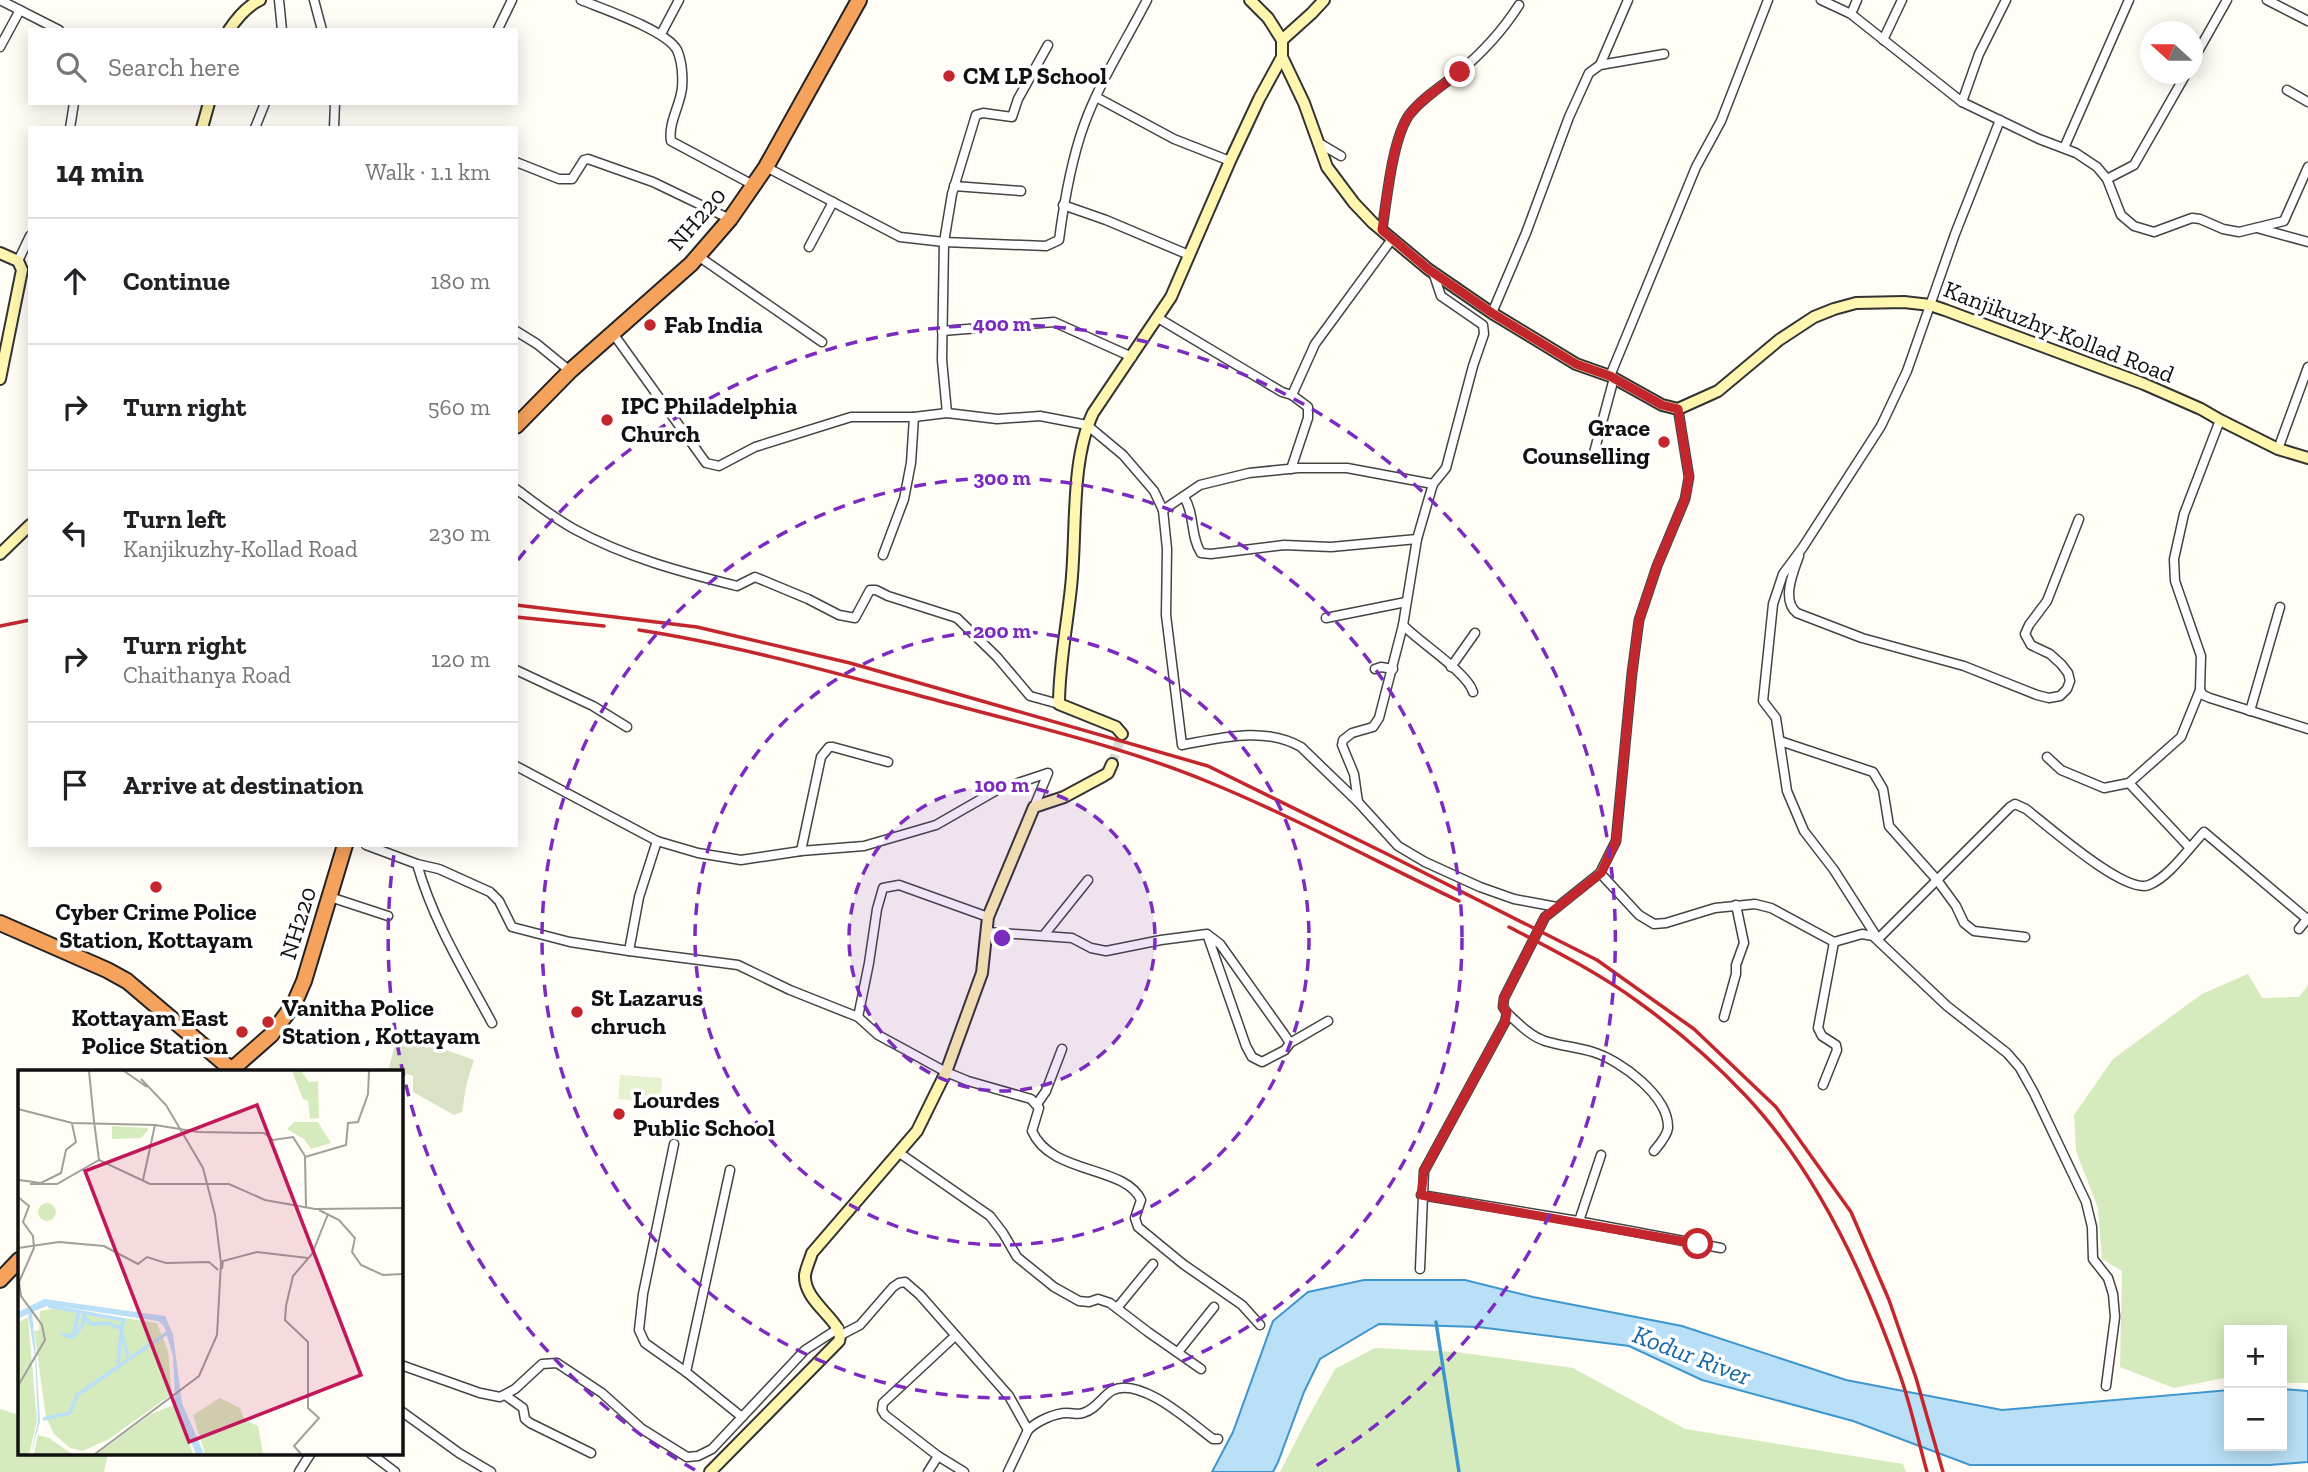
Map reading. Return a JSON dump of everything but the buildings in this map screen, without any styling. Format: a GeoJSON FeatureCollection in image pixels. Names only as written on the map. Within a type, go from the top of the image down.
{"type":"FeatureCollection","features":[{"type":"Feature","properties":{"kind":"highway","name":"NH220"},"geometry":{"type":"LineString","coordinates":[[518,424],[570,371],[698,256],[730,219],[755,186],[859,0]]}},
{"type":"Feature","properties":{"kind":"highway","name":"NH220"},"geometry":{"type":"LineString","coordinates":[[231,1070],[271,1035],[294,1004],[344,847]]}},
{"type":"Feature","properties":{"kind":"highway"},"geometry":{"type":"LineString","coordinates":[[0,923],[127,981],[231,1070]]}},
{"type":"Feature","properties":{"kind":"highway"},"geometry":{"type":"LineString","coordinates":[[0,1280],[17,1267]]}},
{"type":"Feature","properties":{"kind":"main road"},"geometry":{"type":"LineString","coordinates":[[230,28],[239,15],[257,0]]}},
{"type":"Feature","properties":{"kind":"main road"},"geometry":{"type":"LineString","coordinates":[[1250,0],[1268,18],[1282,40],[1282,57],[1304,103],[1327,167],[1354,203],[1382,230],[1433,272],[1492,313],[1576,364],[1612,377],[1662,405],[1678,409]]}},
{"type":"Feature","properties":{"kind":"main road"},"geometry":{"type":"LineString","coordinates":[[1282,40],[1324,0]]}},
{"type":"Feature","properties":{"kind":"main road"},"geometry":{"type":"LineString","coordinates":[[1122,734],[1116,727],[1059,704],[1059,671],[1071,585],[1077,481],[1087,425],[1171,297],[1230,161],[1282,57]]}},
{"type":"Feature","properties":{"kind":"main road"},"geometry":{"type":"LineString","coordinates":[[203,126],[208,105]]}},
{"type":"Feature","properties":{"kind":"main road"},"geometry":{"type":"LineString","coordinates":[[0,253],[18,261],[22,270],[0,379]]}},
{"type":"Feature","properties":{"kind":"main road","name":"Kanjikuzhy-Kollad Road"},"geometry":{"type":"LineString","coordinates":[[1678,409],[1718,391],[1779,340],[1814,317],[1856,303],[1930,305],[2144,384],[2201,409],[2278,449],[2308,458]]}},
{"type":"Feature","properties":{"kind":"main road"},"geometry":{"type":"LineString","coordinates":[[0,554],[28,527]]}},
{"type":"Feature","properties":{"kind":"main road"},"geometry":{"type":"LineString","coordinates":[[710,1472],[839,1341],[840,1332],[813,1300],[805,1277],[812,1254],[917,1131],[946,1072],[982,973],[988,917],[1034,807],[1064,797],[1103,776],[1108,773],[1112,764]]}},
{"type":"Feature","properties":{"kind":"street"},"geometry":{"type":"LineString","coordinates":[[0,0],[55,28]]}},
{"type":"Feature","properties":{"kind":"street"},"geometry":{"type":"LineString","coordinates":[[279,0],[282,28]]}},
{"type":"Feature","properties":{"kind":"street"},"geometry":{"type":"LineString","coordinates":[[314,0],[321,28]]}},
{"type":"Feature","properties":{"kind":"street"},"geometry":{"type":"LineString","coordinates":[[498,28],[512,0]]}},
{"type":"Feature","properties":{"kind":"street"},"geometry":{"type":"LineString","coordinates":[[581,0],[660,34],[677,50],[682,72],[682,90],[669,132],[671,141],[755,186]]}},
{"type":"Feature","properties":{"kind":"street"},"geometry":{"type":"LineString","coordinates":[[660,34],[679,0]]}},
{"type":"Feature","properties":{"kind":"street"},"geometry":{"type":"LineString","coordinates":[[766,167],[900,237],[944,242],[1046,246],[1059,240],[1063,205],[1083,126],[1106,74],[1147,0]]}},
{"type":"Feature","properties":{"kind":"street"},"geometry":{"type":"LineString","coordinates":[[1600,65],[1628,0]]}},
{"type":"Feature","properties":{"kind":"street"},"geometry":{"type":"LineString","coordinates":[[1592,460],[1612,377],[1696,167],[1721,121],[1768,0]]}},
{"type":"Feature","properties":{"kind":"street"},"geometry":{"type":"LineString","coordinates":[[1821,0],[1851,14],[1962,102],[2076,153],[2097,167],[2107,179],[2121,215],[2127,222],[2143,230],[2154,232],[2192,218],[2239,232],[2284,221],[2308,167]]}},
{"type":"Feature","properties":{"kind":"street"},"geometry":{"type":"LineString","coordinates":[[1851,14],[1857,0]]}},
{"type":"Feature","properties":{"kind":"street"},"geometry":{"type":"LineString","coordinates":[[1883,40],[1902,0]]}},
{"type":"Feature","properties":{"kind":"street"},"geometry":{"type":"LineString","coordinates":[[1962,102],[1979,54],[2006,0]]}},
{"type":"Feature","properties":{"kind":"street"},"geometry":{"type":"LineString","coordinates":[[2063,148],[2129,0]]}},
{"type":"Feature","properties":{"kind":"street"},"geometry":{"type":"LineString","coordinates":[[2203,44],[2227,0]]}},
{"type":"Feature","properties":{"kind":"street"},"geometry":{"type":"LineString","coordinates":[[2266,0],[2308,20]]}},
{"type":"Feature","properties":{"kind":"street"},"geometry":{"type":"LineString","coordinates":[[1382,230],[1396,149],[1409,116],[1472,61],[1519,5]]}},
{"type":"Feature","properties":{"kind":"street"},"geometry":{"type":"LineString","coordinates":[[0,47],[20,10]]}},
{"type":"Feature","properties":{"kind":"street"},"geometry":{"type":"LineString","coordinates":[[947,413],[942,360],[944,242],[954,186],[976,115],[983,113],[1012,117],[1018,99],[1048,45]]}},
{"type":"Feature","properties":{"kind":"street"},"geometry":{"type":"LineString","coordinates":[[1492,313],[1589,73],[1600,65],[1664,54]]}},
{"type":"Feature","properties":{"kind":"street"},"geometry":{"type":"LineString","coordinates":[[2107,179],[2134,165],[2180,84]]}},
{"type":"Feature","properties":{"kind":"street"},"geometry":{"type":"LineString","coordinates":[[2287,90],[2308,103]]}},
{"type":"Feature","properties":{"kind":"street"},"geometry":{"type":"LineString","coordinates":[[1096,97],[1174,139],[1230,161]]}},
{"type":"Feature","properties":{"kind":"street"},"geometry":{"type":"LineString","coordinates":[[70,126],[74,105]]}},
{"type":"Feature","properties":{"kind":"street"},"geometry":{"type":"LineString","coordinates":[[257,126],[264,105]]}},
{"type":"Feature","properties":{"kind":"street"},"geometry":{"type":"LineString","coordinates":[[334,126],[335,105]]}},
{"type":"Feature","properties":{"kind":"street"},"geometry":{"type":"LineString","coordinates":[[2000,120],[1955,234],[1907,371],[1881,426],[1783,574],[1773,604],[1763,701],[1776,718],[1787,791],[1804,831],[1878,939],[1947,1006],[2007,1053],[2020,1068],[2034,1093],[2086,1202],[2092,1227],[2093,1259],[2108,1278],[2113,1294],[2115,1317],[2106,1386]]}},
{"type":"Feature","properties":{"kind":"street"},"geometry":{"type":"LineString","coordinates":[[1319,143],[1341,156]]}},
{"type":"Feature","properties":{"kind":"street"},"geometry":{"type":"LineString","coordinates":[[518,163],[559,179],[572,179],[583,160],[588,159],[653,182],[730,219]]}},
{"type":"Feature","properties":{"kind":"street"},"geometry":{"type":"LineString","coordinates":[[954,186],[1021,191]]}},
{"type":"Feature","properties":{"kind":"street"},"geometry":{"type":"LineString","coordinates":[[809,247],[833,202]]}},
{"type":"Feature","properties":{"kind":"street"},"geometry":{"type":"LineString","coordinates":[[1063,205],[1189,255]]}},
{"type":"Feature","properties":{"kind":"street"},"geometry":{"type":"LineString","coordinates":[[2254,228],[2308,242]]}},
{"type":"Feature","properties":{"kind":"street"},"geometry":{"type":"LineString","coordinates":[[1292,396],[1315,344],[1392,239]]}},
{"type":"Feature","properties":{"kind":"street"},"geometry":{"type":"LineString","coordinates":[[18,261],[28,240]]}},
{"type":"Feature","properties":{"kind":"street"},"geometry":{"type":"LineString","coordinates":[[698,256],[822,342]]}},
{"type":"Feature","properties":{"kind":"street"},"geometry":{"type":"LineString","coordinates":[[1358,802],[1354,774],[1342,745],[1343,740],[1352,733],[1377,724],[1403,625],[1417,539],[1433,484],[1446,468],[1484,334],[1483,325],[1441,296],[1433,272]]}},
{"type":"Feature","properties":{"kind":"street"},"geometry":{"type":"LineString","coordinates":[[1158,318],[1308,407],[1308,418],[1291,469]]}},
{"type":"Feature","properties":{"kind":"street"},"geometry":{"type":"LineString","coordinates":[[942,331],[1054,322],[1132,356]]}},
{"type":"Feature","properties":{"kind":"street"},"geometry":{"type":"LineString","coordinates":[[518,332],[570,371]]}},
{"type":"Feature","properties":{"kind":"street"},"geometry":{"type":"LineString","coordinates":[[612,332],[706,463],[719,466],[755,447],[851,417],[914,417],[947,413],[997,419],[1040,416],[1087,425],[1132,464],[1154,491],[1163,510],[1168,559],[1166,615],[1182,745],[1231,736],[1277,737],[1290,741],[1301,747],[1358,802],[1398,846],[1425,862],[1480,887],[1514,899],[1557,907]]}},
{"type":"Feature","properties":{"kind":"street"},"geometry":{"type":"LineString","coordinates":[[2278,449],[2308,367]]}},
{"type":"Feature","properties":{"kind":"street"},"geometry":{"type":"LineString","coordinates":[[1654,1151],[1668,1129],[1661,1105],[1639,1079],[1616,1061],[1594,1052],[1544,1041],[1528,1032],[1503,1007],[1504,998],[1545,917],[1601,873],[1616,841],[1639,620],[1657,566],[1685,499],[1689,477],[1678,409]]}},
{"type":"Feature","properties":{"kind":"street"},"geometry":{"type":"LineString","coordinates":[[883,555],[904,499],[911,463],[914,417]]}},
{"type":"Feature","properties":{"kind":"street"},"geometry":{"type":"LineString","coordinates":[[2047,757],[2061,770],[2104,788],[2129,783],[2181,737],[2200,690],[2201,656],[2175,581],[2174,559],[2184,514],[2220,420]]}},
{"type":"Feature","properties":{"kind":"street"},"geometry":{"type":"LineString","coordinates":[[1163,510],[1200,485],[1249,473],[1347,468],[1433,484]]}},
{"type":"Feature","properties":{"kind":"street"},"geometry":{"type":"LineString","coordinates":[[518,490],[576,530],[631,556],[700,577],[737,586],[755,577],[839,615],[855,618],[870,590],[957,618],[997,657],[1030,696],[1059,704]]}},
{"type":"Feature","properties":{"kind":"street"},"geometry":{"type":"LineString","coordinates":[[1184,497],[1189,505],[1196,545],[1201,553],[1284,545],[1331,547],[1417,539]]}},
{"type":"Feature","properties":{"kind":"street"},"geometry":{"type":"LineString","coordinates":[[1803,547],[1789,592],[1789,605],[1797,613],[1862,638],[1964,666],[2049,698],[2060,696],[2067,689],[2070,681],[2068,673],[2050,654],[2031,645],[2026,637],[2026,629],[2047,601],[2079,519]]}},
{"type":"Feature","properties":{"kind":"street"},"geometry":{"type":"LineString","coordinates":[[1326,618],[1406,602]]}},
{"type":"Feature","properties":{"kind":"street"},"geometry":{"type":"LineString","coordinates":[[2250,711],[2280,607]]}},
{"type":"Feature","properties":{"kind":"street"},"geometry":{"type":"LineString","coordinates":[[1403,625],[1464,675],[1473,692]]}},
{"type":"Feature","properties":{"kind":"street"},"geometry":{"type":"LineString","coordinates":[[1451,667],[1475,633]]}},
{"type":"Feature","properties":{"kind":"street"},"geometry":{"type":"LineString","coordinates":[[1375,668],[1392,669]]}},
{"type":"Feature","properties":{"kind":"street"},"geometry":{"type":"LineString","coordinates":[[518,671],[593,706],[627,727]]}},
{"type":"Feature","properties":{"kind":"street"},"geometry":{"type":"LineString","coordinates":[[2200,690],[2210,698],[2308,729]]}},
{"type":"Feature","properties":{"kind":"street"},"geometry":{"type":"LineString","coordinates":[[1780,741],[1873,772],[1883,789],[1889,826],[1937,880],[1956,906],[1964,923],[1975,931],[2025,937]]}},
{"type":"Feature","properties":{"kind":"street"},"geometry":{"type":"LineString","coordinates":[[800,851],[821,757],[825,751],[833,747],[888,762]]}},
{"type":"Feature","properties":{"kind":"street"},"geometry":{"type":"LineString","coordinates":[[518,766],[657,841],[698,853],[741,860],[800,851],[864,846],[936,825],[997,790],[1048,773],[1034,807]]}},
{"type":"Feature","properties":{"kind":"street"},"geometry":{"type":"LineString","coordinates":[[2129,783],[2189,847]]}},
{"type":"Feature","properties":{"kind":"street"},"geometry":{"type":"LineString","coordinates":[[1878,939],[2015,804],[2026,809],[2096,864],[2136,886],[2151,885],[2171,869],[2204,832],[2308,919],[2299,929]]}},
{"type":"Feature","properties":{"kind":"street"},"geometry":{"type":"LineString","coordinates":[[629,951],[639,897],[657,841]]}},
{"type":"Feature","properties":{"kind":"street"},"geometry":{"type":"LineString","coordinates":[[371,847],[439,869],[489,892],[499,901],[512,927],[570,942],[738,965],[858,1017],[878,1035],[946,1072],[1031,1099],[1039,1108],[1032,1131],[1045,1149],[1062,1160],[1121,1182],[1139,1195],[1141,1200],[1135,1218],[1138,1227],[1183,1264],[1242,1306],[1260,1325]]}},
{"type":"Feature","properties":{"kind":"street"},"geometry":{"type":"LineString","coordinates":[[417,864],[426,898],[492,1023]]}},
{"type":"Feature","properties":{"kind":"street"},"geometry":{"type":"LineString","coordinates":[[1601,873],[1639,915],[1654,924],[1715,908],[1755,904],[1771,908],[1833,943],[1862,934],[1878,939]]}},
{"type":"Feature","properties":{"kind":"street"},"geometry":{"type":"LineString","coordinates":[[1044,935],[1088,880]]}},
{"type":"Feature","properties":{"kind":"street"},"geometry":{"type":"LineString","coordinates":[[858,1017],[883,888],[899,885],[988,917]]}},
{"type":"Feature","properties":{"kind":"street"},"geometry":{"type":"LineString","coordinates":[[330,897],[388,916]]}},
{"type":"Feature","properties":{"kind":"street"},"geometry":{"type":"LineString","coordinates":[[1724,1017],[1744,943],[1736,905]]}},
{"type":"Feature","properties":{"kind":"street"},"geometry":{"type":"LineString","coordinates":[[987,932],[1072,938],[1105,951],[1207,934],[1220,944],[1290,1043]]}},
{"type":"Feature","properties":{"kind":"street"},"geometry":{"type":"LineString","coordinates":[[1207,934],[1252,1058],[1262,1062],[1328,1021]]}},
{"type":"Feature","properties":{"kind":"street"},"geometry":{"type":"LineString","coordinates":[[1823,1085],[1838,1049],[1822,1036],[1818,1028],[1833,943]]}},
{"type":"Feature","properties":{"kind":"street"},"geometry":{"type":"LineString","coordinates":[[1420,1269],[1424,1171],[1505,1022],[1507,1013]]}},
{"type":"Feature","properties":{"kind":"street"},"geometry":{"type":"LineString","coordinates":[[1037,1104],[1046,1091],[1062,1049]]}},
{"type":"Feature","properties":{"kind":"street"},"geometry":{"type":"LineString","coordinates":[[674,1143],[643,1294],[639,1330],[645,1343],[687,1372],[742,1417]]}},
{"type":"Feature","properties":{"kind":"street"},"geometry":{"type":"LineString","coordinates":[[898,1152],[990,1216],[1017,1257],[1054,1287],[1079,1301],[1105,1300],[1200,1369]]}},
{"type":"Feature","properties":{"kind":"street"},"geometry":{"type":"LineString","coordinates":[[1579,1221],[1601,1155]]}},
{"type":"Feature","properties":{"kind":"street"},"geometry":{"type":"LineString","coordinates":[[687,1372],[730,1170]]}},
{"type":"Feature","properties":{"kind":"street"},"geometry":{"type":"LineString","coordinates":[[1421,1195],[1721,1248]]}},
{"type":"Feature","properties":{"kind":"street"},"geometry":{"type":"LineString","coordinates":[[1117,1308],[1153,1265]]}},
{"type":"Feature","properties":{"kind":"street"},"geometry":{"type":"LineString","coordinates":[[402,1365],[480,1393],[500,1397],[515,1390],[542,1364],[557,1363],[602,1393],[642,1429],[687,1457],[698,1456],[712,1449],[805,1350],[860,1325],[893,1287],[902,1282],[908,1283],[920,1295],[1009,1396],[1028,1430]]}},
{"type":"Feature","properties":{"kind":"street"},"geometry":{"type":"LineString","coordinates":[[1178,1352],[1214,1307]]}},
{"type":"Feature","properties":{"kind":"street"},"geometry":{"type":"LineString","coordinates":[[955,1336],[883,1403],[882,1410],[938,1456],[964,1472]]}},
{"type":"Feature","properties":{"kind":"street"},"geometry":{"type":"LineString","coordinates":[[1008,1472],[1028,1430],[1052,1417],[1087,1412],[1113,1390],[1126,1388],[1149,1394],[1213,1439],[1218,1439]]}},
{"type":"Feature","properties":{"kind":"street"},"geometry":{"type":"LineString","coordinates":[[505,1395],[523,1408],[525,1419],[530,1423],[591,1452]]}},
{"type":"Feature","properties":{"kind":"street"},"geometry":{"type":"LineString","coordinates":[[402,1412],[458,1453],[491,1472]]}},
{"type":"Feature","properties":{"kind":"street"},"geometry":{"type":"LineString","coordinates":[[299,1472],[310,1454]]}},
{"type":"Feature","properties":{"kind":"street"},"geometry":{"type":"LineString","coordinates":[[371,1454],[395,1472]]}},
{"type":"Feature","properties":{"kind":"street"},"geometry":{"type":"LineString","coordinates":[[929,1472],[938,1456]]}},
{"type":"Feature","properties":{"kind":"green space"},"geometry":{"type":"Polygon","coordinates":[[[2248,974],[2262,998],[2299,997],[2308,985],[2308,1383],[2287,1383],[2287,1325],[2224,1325],[2224,1378],[2174,1388],[2120,1367],[2122,1271],[2102,1259],[2098,1208],[2076,1151],[2074,1115],[2113,1059],[2202,994],[2248,974]]]}},
{"type":"Feature","properties":{"kind":"green space"},"geometry":{"type":"Polygon","coordinates":[[[398,1033],[474,1060],[462,1112],[454,1115],[413,1092],[413,1076],[402,1070],[389,1068],[398,1033]]]}},
{"type":"Feature","properties":{"kind":"green space"},"geometry":{"type":"Polygon","coordinates":[[[620,1075],[662,1078],[661,1102],[618,1099],[620,1075]]]}},
{"type":"Feature","properties":{"kind":"green space"},"geometry":{"type":"Polygon","coordinates":[[[1375,1348],[1456,1352],[1573,1368],[1685,1429],[1903,1464],[1906,1472],[1280,1472],[1335,1369],[1375,1348]]]}},
{"type":"Feature","properties":{"kind":"green space"},"geometry":{"type":"Polygon","coordinates":[[[0,1409],[18,1415],[18,1454],[108,1454],[104,1472],[0,1472],[0,1409]]]}},
{"type":"Feature","properties":{"kind":"water","name":"Kodur River"},"geometry":{"type":"Polygon","coordinates":[[[1364,1280],[1465,1280],[1533,1297],[1682,1326],[1846,1380],[2002,1410],[2224,1390],[2224,1451],[2287,1451],[2287,1389],[2308,1391],[2308,1462],[2270,1465],[1970,1465],[1853,1421],[1702,1380],[1629,1346],[1478,1327],[1379,1324],[1320,1359],[1273,1472],[1212,1472],[1233,1432],[1273,1321],[1308,1292],[1364,1280]]]}},
{"type":"Feature","properties":{"kind":"waterway"},"geometry":{"type":"LineString","coordinates":[[1436,1322],[1459,1472]]}},
{"type":"Feature","properties":{"kind":"tunnel"},"geometry":{"type":"LineString","coordinates":[[1112,764],[1122,734]]}},
{"type":"Feature","properties":{"kind":"railway"},"geometry":{"type":"LineString","coordinates":[[518,605],[697,627],[850,663],[1208,766],[1597,960],[1694,1029],[1776,1107],[1851,1212],[1889,1300],[1916,1378],[1943,1472]]}},
{"type":"Feature","properties":{"kind":"railway"},"geometry":{"type":"LineString","coordinates":[[518,617],[604,626]]}},
{"type":"Feature","properties":{"kind":"railway"},"geometry":{"type":"LineString","coordinates":[[0,626],[28,620]]}},
{"type":"Feature","properties":{"kind":"railway"},"geometry":{"type":"LineString","coordinates":[[639,630],[792,662],[1112,748],[1211,783],[1459,901]]}},
{"type":"Feature","properties":{"kind":"railway"},"geometry":{"type":"LineString","coordinates":[[1509,927],[1622,990],[1720,1069],[1771,1125],[1816,1191],[1855,1264],[1900,1375],[1927,1472]]}},
{"type":"Feature","properties":{"kind":"place","name":"CM LP School"},"geometry":{"type":"Point","coordinates":[949,76]}},
{"type":"Feature","properties":{"kind":"place","name":"Fab India"},"geometry":{"type":"Point","coordinates":[650,325]}},
{"type":"Feature","properties":{"kind":"place","name":"IPC Philadelphia Church"},"geometry":{"type":"Point","coordinates":[607,420]}},
{"type":"Feature","properties":{"kind":"place","name":"Grace Counselling"},"geometry":{"type":"Point","coordinates":[1664,442]}},
{"type":"Feature","properties":{"kind":"place","name":"Cyber Crime Police Station, Kottayam"},"geometry":{"type":"Point","coordinates":[156,887]}},
{"type":"Feature","properties":{"kind":"place","name":"St Lazarus chruch"},"geometry":{"type":"Point","coordinates":[577,1012]}},
{"type":"Feature","properties":{"kind":"place","name":"Vanitha Police Station , Kottayam"},"geometry":{"type":"Point","coordinates":[268,1022]}},
{"type":"Feature","properties":{"kind":"place","name":"Kottayam East Police Station"},"geometry":{"type":"Point","coordinates":[242,1032]}},
{"type":"Feature","properties":{"kind":"place","name":"Lourdes Public School"},"geometry":{"type":"Point","coordinates":[619,1114]}},
{"type":"Feature","properties":{"kind":"route"},"geometry":{"type":"LineString","coordinates":[[1460,72],[1418,106],[1402,130],[1396,149],[1382,230],[1428,269],[1492,313],[1576,364],[1610,376],[1662,405],[1678,409],[1689,477],[1685,499],[1657,566],[1639,620],[1616,841],[1601,873],[1542,922],[1504,998],[1503,1007],[1507,1013],[1505,1022],[1424,1171],[1421,1195],[1698,1244]]}}]}
